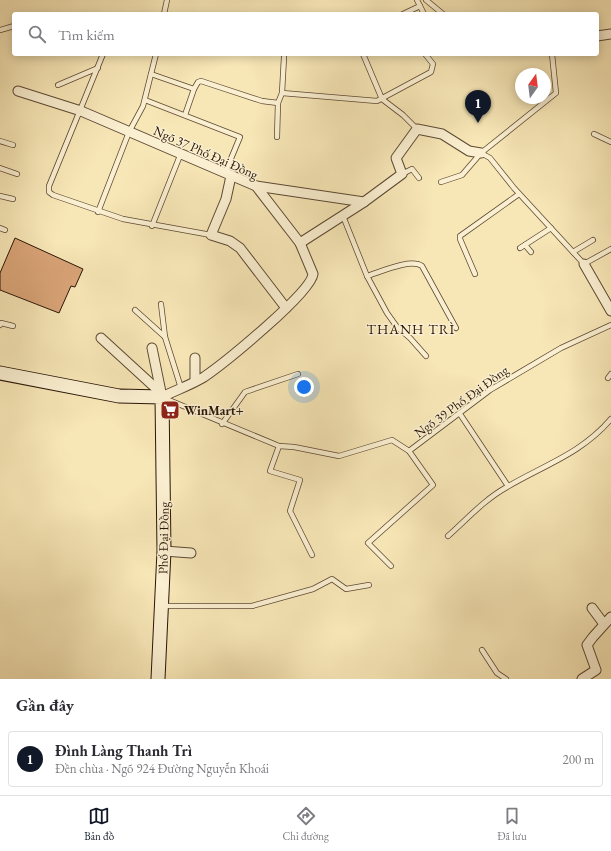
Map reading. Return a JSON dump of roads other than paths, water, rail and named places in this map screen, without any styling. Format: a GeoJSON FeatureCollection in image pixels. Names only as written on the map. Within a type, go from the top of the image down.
{"type":"FeatureCollection","features":[{"type":"Feature","properties":{"kind":"street"},"geometry":{"type":"LineString","coordinates":[[599,36],[611,34]]}},
{"type":"Feature","properties":{"kind":"street","name":"Ngõ 37 Phố Đại Đồng"},"geometry":{"type":"LineString","coordinates":[[18,91],[81,111],[256,186],[300,243],[313,274],[312,280],[286,308],[230,357],[195,381],[181,388]]}},
{"type":"Feature","properties":{"kind":"street"},"geometry":{"type":"LineString","coordinates":[[300,243],[364,202],[402,174],[396,158],[416,129],[442,134],[468,152],[481,153]]}},
{"type":"Feature","properties":{"kind":"street"},"geometry":{"type":"LineString","coordinates":[[228,174],[226,199],[211,235],[230,241],[240,248],[286,308]]}},
{"type":"Feature","properties":{"kind":"street"},"geometry":{"type":"LineString","coordinates":[[256,186],[364,202]]}},
{"type":"Feature","properties":{"kind":"street"},"geometry":{"type":"LineString","coordinates":[[584,264],[611,311]]}},
{"type":"Feature","properties":{"kind":"street"},"geometry":{"type":"LineString","coordinates":[[101,338],[162,395]]}},
{"type":"Feature","properties":{"kind":"street"},"geometry":{"type":"LineString","coordinates":[[152,348],[162,395]]}},
{"type":"Feature","properties":{"kind":"street"},"geometry":{"type":"LineString","coordinates":[[195,358],[195,381]]}},
{"type":"Feature","properties":{"kind":"street"},"geometry":{"type":"LineString","coordinates":[[0,373],[119,396],[162,395],[181,388]]}},
{"type":"Feature","properties":{"kind":"street","name":"Phố Đại Đồng"},"geometry":{"type":"LineString","coordinates":[[158,679],[164,551],[162,395]]}},
{"type":"Feature","properties":{"kind":"street"},"geometry":{"type":"LineString","coordinates":[[164,551],[191,553]]}},
{"type":"Feature","properties":{"kind":"street"},"geometry":{"type":"LineString","coordinates":[[592,608],[604,624]]}},
{"type":"Feature","properties":{"kind":"street"},"geometry":{"type":"LineString","coordinates":[[582,679],[596,670],[587,645],[611,617]]}},
{"type":"Feature","properties":{"kind":"lane"},"geometry":{"type":"LineString","coordinates":[[164,12],[167,0]]}},
{"type":"Feature","properties":{"kind":"lane"},"geometry":{"type":"LineString","coordinates":[[417,0],[423,12]]}},
{"type":"Feature","properties":{"kind":"lane"},"geometry":{"type":"LineString","coordinates":[[426,0],[441,12]]}},
{"type":"Feature","properties":{"kind":"lane"},"geometry":{"type":"LineString","coordinates":[[407,12],[420,6]]}},
{"type":"Feature","properties":{"kind":"lane"},"geometry":{"type":"LineString","coordinates":[[0,30],[12,27]]}},
{"type":"Feature","properties":{"kind":"lane"},"geometry":{"type":"LineString","coordinates":[[102,56],[49,186],[49,192],[52,195],[98,212],[152,226],[211,235]]}},
{"type":"Feature","properties":{"kind":"lane"},"geometry":{"type":"LineString","coordinates":[[98,212],[129,132],[143,106],[156,56]]}},
{"type":"Feature","properties":{"kind":"lane"},"geometry":{"type":"LineString","coordinates":[[364,56],[382,99],[403,115],[416,129]]}},
{"type":"Feature","properties":{"kind":"lane"},"geometry":{"type":"LineString","coordinates":[[282,93],[377,101],[432,71],[433,64],[427,56]]}},
{"type":"Feature","properties":{"kind":"lane"},"geometry":{"type":"LineString","coordinates":[[441,182],[462,175],[481,153],[556,93],[552,56]]}},
{"type":"Feature","properties":{"kind":"lane"},"geometry":{"type":"LineString","coordinates":[[277,137],[278,103],[282,93],[284,57]]}},
{"type":"Feature","properties":{"kind":"lane"},"geometry":{"type":"LineString","coordinates":[[58,85],[98,68]]}},
{"type":"Feature","properties":{"kind":"lane"},"geometry":{"type":"LineString","coordinates":[[151,74],[194,89]]}},
{"type":"Feature","properties":{"kind":"lane"},"geometry":{"type":"LineString","coordinates":[[185,115],[194,89],[198,82],[201,81],[262,101],[278,103]]}},
{"type":"Feature","properties":{"kind":"lane"},"geometry":{"type":"LineString","coordinates":[[144,100],[240,137],[228,174]]}},
{"type":"Feature","properties":{"kind":"lane"},"geometry":{"type":"LineString","coordinates":[[594,134],[611,142]]}},
{"type":"Feature","properties":{"kind":"lane"},"geometry":{"type":"LineString","coordinates":[[0,141],[14,145]]}},
{"type":"Feature","properties":{"kind":"lane"},"geometry":{"type":"LineString","coordinates":[[152,226],[181,153]]}},
{"type":"Feature","properties":{"kind":"lane"},"geometry":{"type":"LineString","coordinates":[[481,153],[490,158],[519,194],[584,264],[611,249]]}},
{"type":"Feature","properties":{"kind":"lane"},"geometry":{"type":"LineString","coordinates":[[0,168],[17,174]]}},
{"type":"Feature","properties":{"kind":"lane"},"geometry":{"type":"LineString","coordinates":[[402,174],[412,169],[419,178]]}},
{"type":"Feature","properties":{"kind":"lane"},"geometry":{"type":"LineString","coordinates":[[475,274],[460,240],[460,236],[519,194]]}},
{"type":"Feature","properties":{"kind":"lane"},"geometry":{"type":"LineString","coordinates":[[0,196],[13,199]]}},
{"type":"Feature","properties":{"kind":"lane"},"geometry":{"type":"LineString","coordinates":[[343,216],[367,276],[397,328],[410,338],[426,356]]}},
{"type":"Feature","properties":{"kind":"lane"},"geometry":{"type":"LineString","coordinates":[[0,228],[5,230]]}},
{"type":"Feature","properties":{"kind":"lane"},"geometry":{"type":"LineString","coordinates":[[520,248],[551,228]]}},
{"type":"Feature","properties":{"kind":"lane"},"geometry":{"type":"LineString","coordinates":[[573,252],[593,240]]}},
{"type":"Feature","properties":{"kind":"lane"},"geometry":{"type":"LineString","coordinates":[[525,245],[531,252]]}},
{"type":"Feature","properties":{"kind":"lane"},"geometry":{"type":"LineString","coordinates":[[367,276],[409,263],[418,263],[422,266],[456,328]]}},
{"type":"Feature","properties":{"kind":"lane"},"geometry":{"type":"LineString","coordinates":[[161,304],[165,337],[181,388]]}},
{"type":"Feature","properties":{"kind":"lane"},"geometry":{"type":"LineString","coordinates":[[135,310],[165,337]]}},
{"type":"Feature","properties":{"kind":"lane"},"geometry":{"type":"LineString","coordinates":[[0,325],[1,323],[13,326]]}},
{"type":"Feature","properties":{"kind":"lane","name":"Ngõ 39 Phố Đại Đồng"},"geometry":{"type":"LineString","coordinates":[[162,395],[222,424],[279,446],[294,447],[338,456],[392,440],[409,451],[490,390],[561,348],[611,325]]}},
{"type":"Feature","properties":{"kind":"lane"},"geometry":{"type":"LineString","coordinates":[[222,424],[244,392],[298,374]]}},
{"type":"Feature","properties":{"kind":"lane"},"geometry":{"type":"LineString","coordinates":[[460,414],[508,486]]}},
{"type":"Feature","properties":{"kind":"lane"},"geometry":{"type":"LineString","coordinates":[[448,536],[482,506],[508,486],[562,460],[598,434],[611,419]]}},
{"type":"Feature","properties":{"kind":"lane"},"geometry":{"type":"LineString","coordinates":[[279,446],[270,471],[300,480],[290,511],[312,555]]}},
{"type":"Feature","properties":{"kind":"lane"},"geometry":{"type":"LineString","coordinates":[[391,566],[368,543],[433,485],[409,451]]}},
{"type":"Feature","properties":{"kind":"lane"},"geometry":{"type":"LineString","coordinates":[[162,606],[252,606],[313,589],[332,579],[346,589],[369,585]]}},
{"type":"Feature","properties":{"kind":"lane"},"geometry":{"type":"LineString","coordinates":[[482,650],[497,673],[506,679]]}},
{"type":"Feature","properties":{"kind":"place","name":"Đình Làng Thanh Trì"},"geometry":{"type":"Point","coordinates":[478,123]}},
{"type":"Feature","properties":{"kind":"place","name":"WinMart+"},"geometry":{"type":"Point","coordinates":[170,410]}},
{"type":"Feature","properties":{"kind":"district","name":"THANH TRÌ"},"geometry":{"type":"Point","coordinates":[411,329]}}]}
